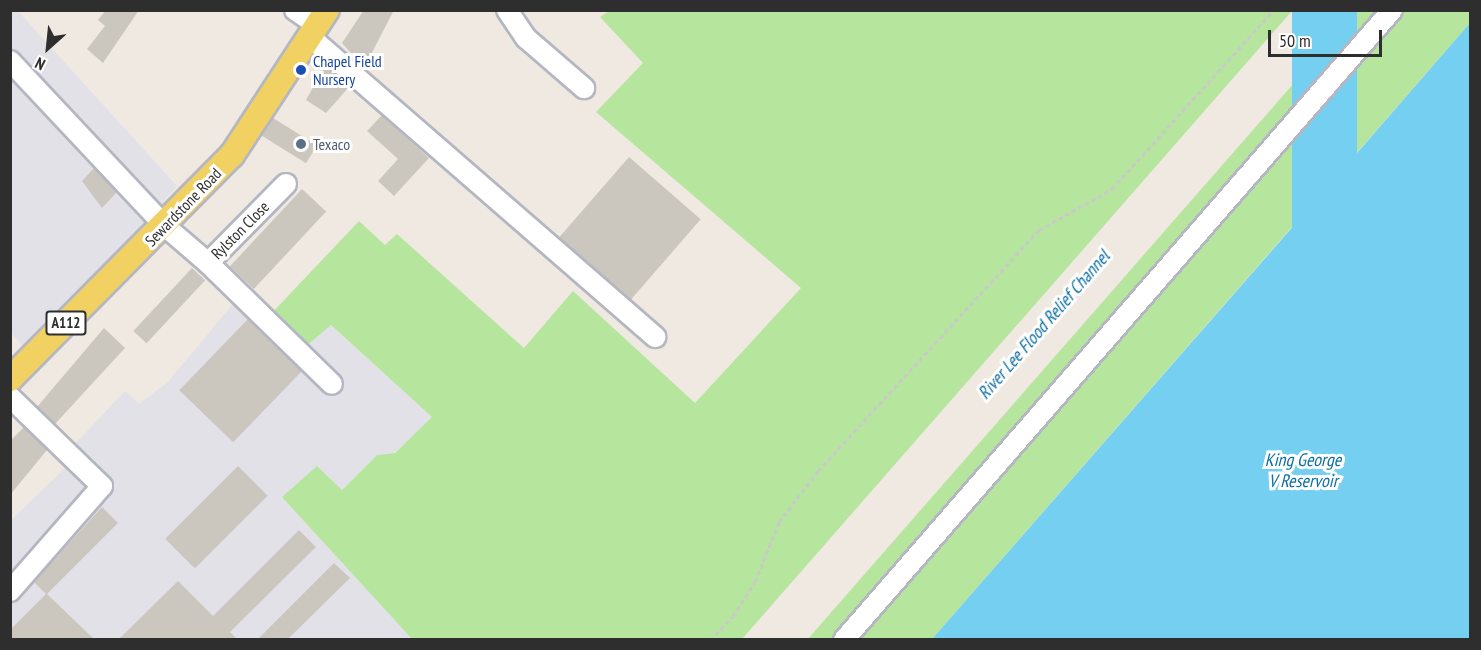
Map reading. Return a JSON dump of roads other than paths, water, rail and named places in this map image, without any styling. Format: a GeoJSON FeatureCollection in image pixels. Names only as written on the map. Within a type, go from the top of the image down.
{"type":"FeatureCollection","features":[{"type":"Feature","properties":{"kind":"main road","name":"Sewardstone Road"},"geometry":{"type":"LineString","coordinates":[[10,380],[166,226],[232,155],[318,24]]}},
{"type":"Feature","properties":{"kind":"street"},"geometry":{"type":"LineString","coordinates":[[295,10],[318,24],[656,337]]}},
{"type":"Feature","properties":{"kind":"street"},"geometry":{"type":"LineString","coordinates":[[507,10],[526,38],[584,88]]}},
{"type":"Feature","properties":{"kind":"street"},"geometry":{"type":"LineString","coordinates":[[844,639],[1392,10]]}},
{"type":"Feature","properties":{"kind":"street","name":"Rylston Close"},"geometry":{"type":"LineString","coordinates":[[10,61],[166,226],[208,263],[286,184]]}},
{"type":"Feature","properties":{"kind":"street"},"geometry":{"type":"LineString","coordinates":[[208,263],[332,384]]}},
{"type":"Feature","properties":{"kind":"street"},"geometry":{"type":"LineString","coordinates":[[10,397],[102,486],[10,591]]}},
{"type":"Feature","properties":{"kind":"water"},"geometry":{"type":"Polygon","coordinates":[[[1292,11],[1357,11],[1357,640],[1292,640],[1292,11]]]}},
{"type":"Feature","properties":{"kind":"water","name":"King George V Reservoir"},"geometry":{"type":"Polygon","coordinates":[[[1470,23],[1470,639],[932,639],[1324,191],[1470,23]]]}},
{"type":"Feature","properties":{"kind":"place","name":"Chapel Field Nursery"},"geometry":{"type":"Point","coordinates":[301,70]}},
{"type":"Feature","properties":{"kind":"place","name":"Texaco"},"geometry":{"type":"Point","coordinates":[301,144]}},
{"type":"Feature","properties":{"kind":"water label","name":"River Lee Flood Relief Channel"},"geometry":{"type":"Point","coordinates":[1044,325]}}]}
